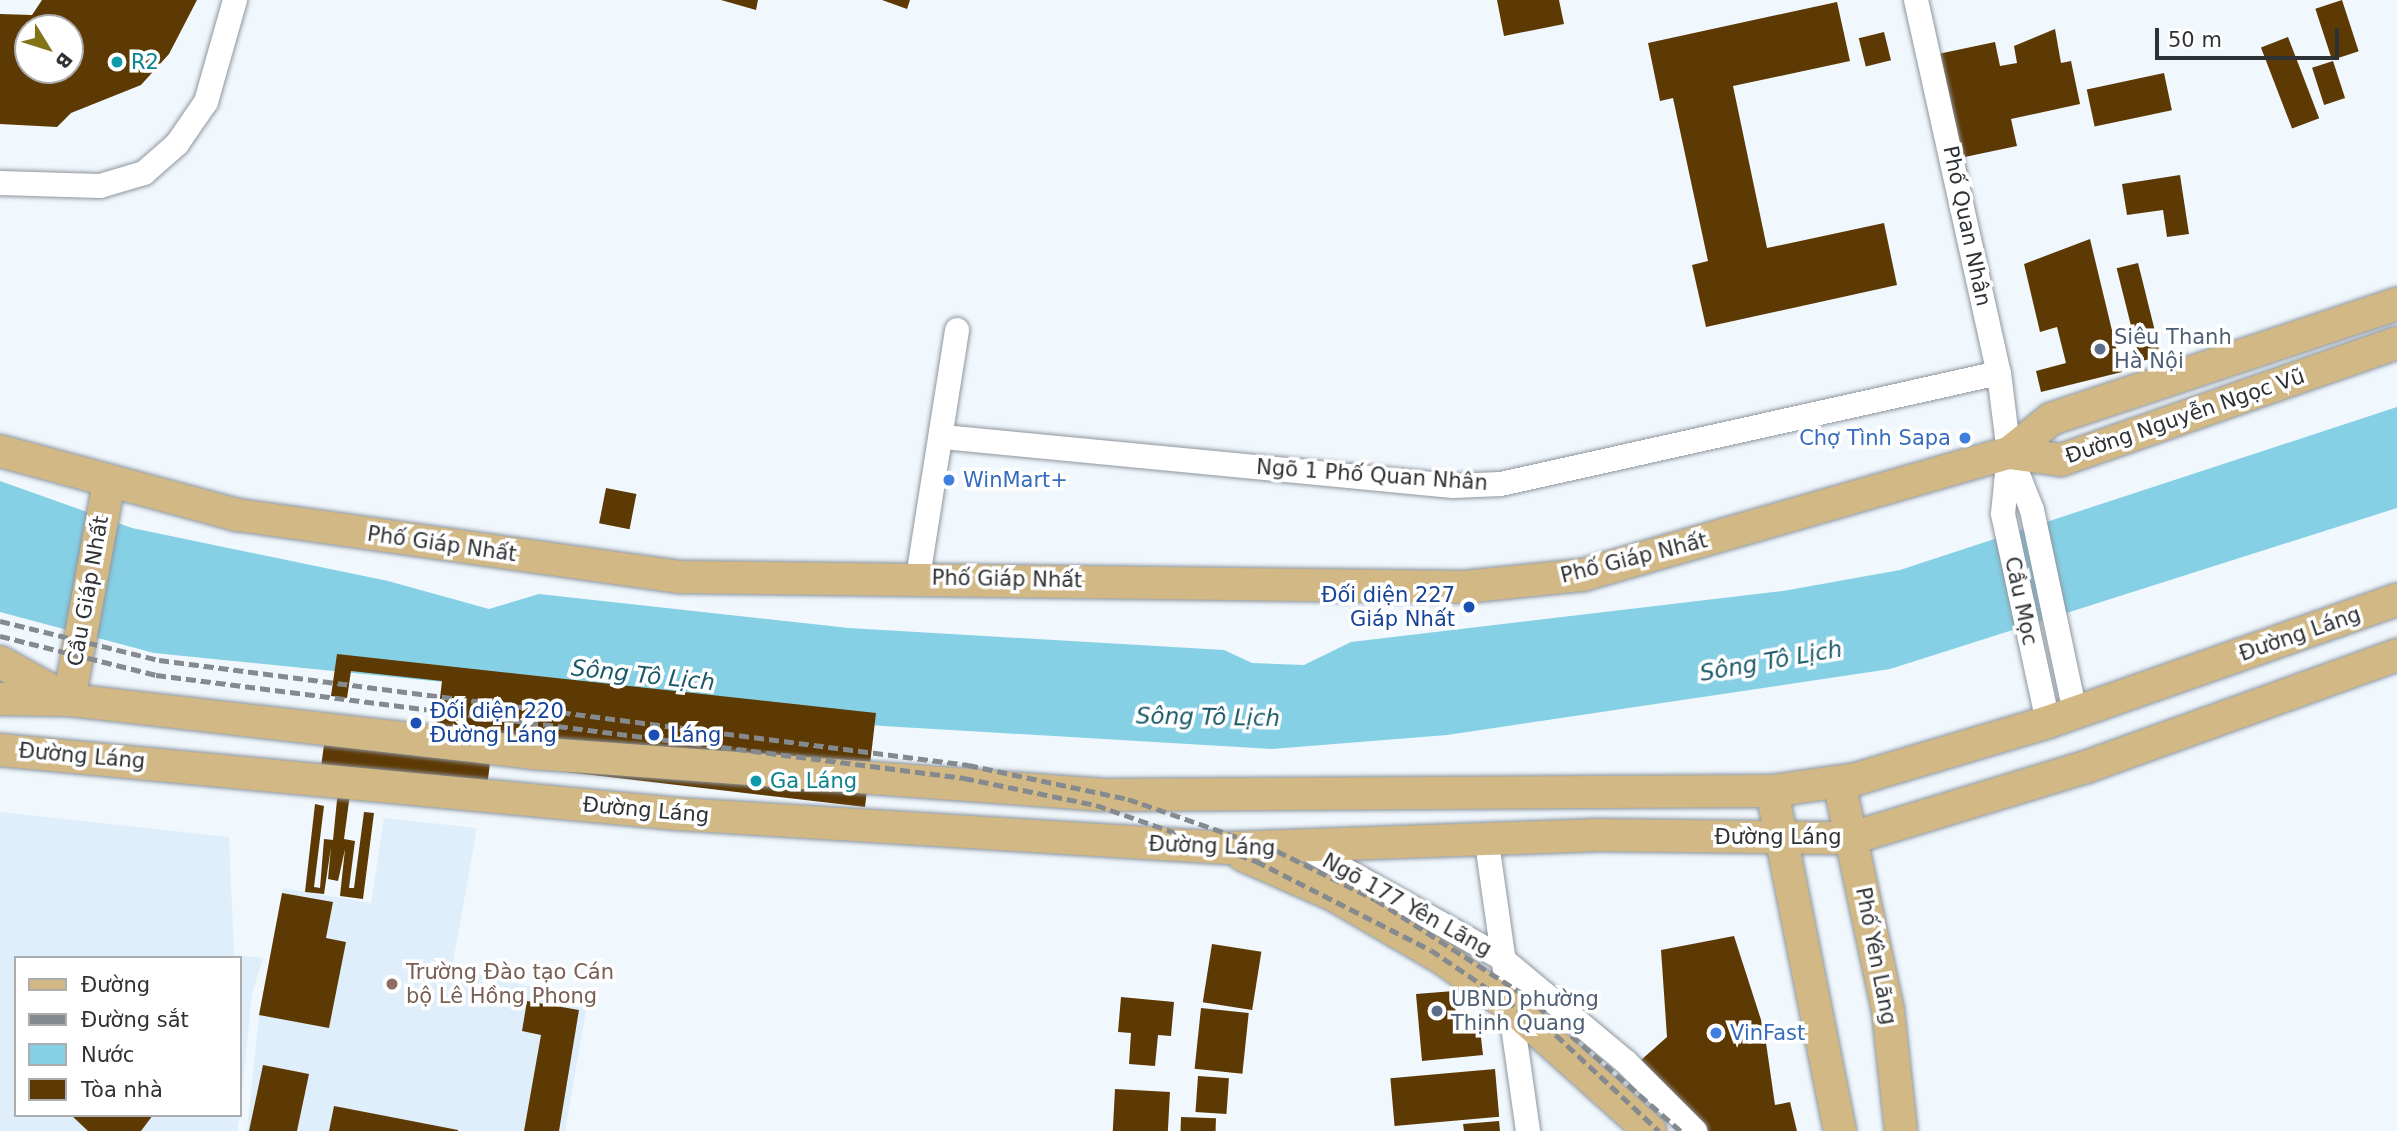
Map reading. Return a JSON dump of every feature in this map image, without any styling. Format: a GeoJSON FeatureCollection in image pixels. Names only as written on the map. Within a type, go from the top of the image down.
{"type":"FeatureCollection","features":[{"type":"Feature","properties":{"kind":"main road","name":"Đường Nguyễn Ngọc Vũ"},"geometry":{"type":"LineString","coordinates":[[2009,453],[2051,419],[2397,304]]}},
{"type":"Feature","properties":{"kind":"main road","name":"Đường Nguyễn Ngọc Vũ"},"geometry":{"type":"LineString","coordinates":[[2009,453],[2061,460],[2397,343]]}},
{"type":"Feature","properties":{"kind":"main road","name":"Phố Giáp Nhất"},"geometry":{"type":"LineString","coordinates":[[0,451],[106,497],[642,573],[1514,584],[1583,575],[2009,453]]}},
{"type":"Feature","properties":{"kind":"main road","name":"Cầu Giáp Nhất"},"geometry":{"type":"LineString","coordinates":[[69,700],[106,497]]}},
{"type":"Feature","properties":{"kind":"main road","name":"Đường Láng"},"geometry":{"type":"LineString","coordinates":[[0,699],[69,700],[532,754],[1104,795],[1250,799],[1772,791],[1839,782],[2064,706],[2397,600]]}},
{"type":"Feature","properties":{"kind":"main road"},"geometry":{"type":"LineString","coordinates":[[2367,610],[2390,657]]}},
{"type":"Feature","properties":{"kind":"main road","name":"Đường Láng"},"geometry":{"type":"LineString","coordinates":[[0,750],[526,799],[1227,848],[1487,844],[1594,835],[1852,838],[2086,767],[2390,657]]}},
{"type":"Feature","properties":{"kind":"main road"},"geometry":{"type":"LineString","coordinates":[[0,662],[69,700]]}},
{"type":"Feature","properties":{"kind":"main road"},"geometry":{"type":"LineString","coordinates":[[526,799],[532,754]]}},
{"type":"Feature","properties":{"kind":"main road","name":"Phố Yên Lãng"},"geometry":{"type":"LineString","coordinates":[[1839,782],[1888,1011],[1901,1131]]}},
{"type":"Feature","properties":{"kind":"main road"},"geometry":{"type":"LineString","coordinates":[[1772,791],[1840,1131]]}},
{"type":"Feature","properties":{"kind":"main road"},"geometry":{"type":"LineString","coordinates":[[1227,848],[1276,869],[1442,958],[1514,1009],[1650,1131]]}},
{"type":"Feature","properties":{"kind":"street"},"geometry":{"type":"LineString","coordinates":[[0,183],[100,186],[144,173],[177,144],[205,102],[234,0]]}},
{"type":"Feature","properties":{"kind":"street","name":"Phố Quan Nhân"},"geometry":{"type":"LineString","coordinates":[[1916,0],[1999,373],[2009,453],[2003,514]]}},
{"type":"Feature","properties":{"kind":"street"},"geometry":{"type":"LineString","coordinates":[[918,577],[943,437],[957,330]]}},
{"type":"Feature","properties":{"kind":"street","name":"Ngõ 1 Phố Quan Nhân"},"geometry":{"type":"LineString","coordinates":[[943,437],[1453,486],[1501,484],[1999,373]]}},
{"type":"Feature","properties":{"kind":"street","name":"Phố Quan Nhân"},"geometry":{"type":"LineString","coordinates":[[2009,453],[2032,510]]}},
{"type":"Feature","properties":{"kind":"street","name":"Cầu Mọc"},"geometry":{"type":"LineString","coordinates":[[2032,510],[2064,706]]}},
{"type":"Feature","properties":{"kind":"street","name":"Cầu Mọc"},"geometry":{"type":"LineString","coordinates":[[2003,514],[2040,688],[2064,706]]}},
{"type":"Feature","properties":{"kind":"street"},"geometry":{"type":"LineString","coordinates":[[1487,844],[1500,957],[1514,1009],[1528,1131]]}},
{"type":"Feature","properties":{"kind":"street","name":"Ngõ 177 Yên Lãng"},"geometry":{"type":"LineString","coordinates":[[1306,848],[1500,957],[1626,1062],[1695,1131]]}},
{"type":"Feature","properties":{"kind":"shaded area"},"geometry":{"type":"Polygon","coordinates":[[[0,812],[229,837],[234,955],[263,958],[252,993],[242,1093],[242,956],[14,956],[14,1117],[240,1117],[237,1131],[0,1131],[0,812]]]}},
{"type":"Feature","properties":{"kind":"shaded area","name":"Trường Đào tạo Cán bộ Lê Hồng Phong"},"geometry":{"type":"Polygon","coordinates":[[[384,818],[477,828],[452,968],[588,1000],[565,1131],[247,1131],[259,1015],[283,888],[371,903],[384,818]]]}},
{"type":"Feature","properties":{"kind":"water","name":"Sông Tô Lịch"},"geometry":{"type":"Polygon","coordinates":[[[2397,407],[2397,508],[1890,669],[1447,735],[1272,749],[883,726],[154,653],[0,612],[0,481],[132,528],[388,581],[489,609],[539,594],[849,628],[1224,650],[1252,663],[1304,665],[1351,642],[1783,591],[1900,570],[2397,407]]]}},
{"type":"Feature","properties":{"kind":"building","name":"R2"},"geometry":{"type":"Polygon","coordinates":[[[42,0],[197,0],[169,54],[141,85],[71,113],[57,127],[0,124],[0,14],[14,14],[14,84],[84,84],[84,14],[33,14],[42,0]]]}},
{"type":"Feature","properties":{"kind":"building"},"geometry":{"type":"Polygon","coordinates":[[[721,0],[758,0],[756,10],[721,0]]]}},
{"type":"Feature","properties":{"kind":"building"},"geometry":{"type":"Polygon","coordinates":[[[882,0],[910,0],[907,9],[882,0]]]}},
{"type":"Feature","properties":{"kind":"building"},"geometry":{"type":"Polygon","coordinates":[[[1497,0],[1559,0],[1564,24],[1504,36],[1497,0]]]}},
{"type":"Feature","properties":{"kind":"building"},"geometry":{"type":"Polygon","coordinates":[[[2342,0],[2359,51],[2332,60],[2315,9],[2342,0]]]}},
{"type":"Feature","properties":{"kind":"building"},"geometry":{"type":"Polygon","coordinates":[[[1837,2],[1850,61],[1733,86],[1767,248],[1884,223],[1897,285],[1706,327],[1692,265],[1708,261],[1673,98],[1660,101],[1648,43],[1837,2]]]}},
{"type":"Feature","properties":{"kind":"building"},"geometry":{"type":"Polygon","coordinates":[[[2055,29],[2061,63],[2071,61],[2080,104],[2011,119],[2017,146],[1960,158],[1938,54],[1995,42],[2000,66],[2017,63],[2014,46],[2055,29]]]}},
{"type":"Feature","properties":{"kind":"building"},"geometry":{"type":"Polygon","coordinates":[[[1884,32],[1891,60],[1866,66],[1859,38],[1884,32]]]}},
{"type":"Feature","properties":{"kind":"building"},"geometry":{"type":"Polygon","coordinates":[[[2288,37],[2319,118],[2292,129],[2261,47],[2288,37]]]}},
{"type":"Feature","properties":{"kind":"building"},"geometry":{"type":"Polygon","coordinates":[[[2333,61],[2345,98],[2324,105],[2312,68],[2333,61]]]}},
{"type":"Feature","properties":{"kind":"building"},"geometry":{"type":"Polygon","coordinates":[[[2164,73],[2172,110],[2095,127],[2087,89],[2164,73]]]}},
{"type":"Feature","properties":{"kind":"building"},"geometry":{"type":"Polygon","coordinates":[[[2180,175],[2189,234],[2167,237],[2163,210],[2127,215],[2122,184],[2180,175]]]}},
{"type":"Feature","properties":{"kind":"building"},"geometry":{"type":"Polygon","coordinates":[[[2090,239],[2122,372],[2041,392],[2036,371],[2066,363],[2057,327],[2040,332],[2024,264],[2090,239]]]}},
{"type":"Feature","properties":{"kind":"building"},"geometry":{"type":"Polygon","coordinates":[[[2138,263],[2161,356],[2140,361],[2117,268],[2138,263]]]}},
{"type":"Feature","properties":{"kind":"building"},"geometry":{"type":"Polygon","coordinates":[[[606,488],[636,494],[630,529],[599,523],[606,488]]]}},
{"type":"Feature","properties":{"kind":"building","name":"Ga Láng"},"geometry":{"type":"Polygon","coordinates":[[[337,654],[876,713],[865,807],[490,763],[487,787],[353,771],[344,839],[355,841],[349,888],[354,888],[364,812],[374,813],[363,899],[340,896],[345,849],[338,881],[328,879],[331,847],[324,894],[305,892],[315,804],[324,806],[314,887],[320,888],[324,839],[333,840],[340,770],[321,767],[324,745],[473,762],[433,757],[442,681],[351,671],[347,698],[331,696],[337,654]]]}},
{"type":"Feature","properties":{"kind":"building"},"geometry":{"type":"Polygon","coordinates":[[[282,893],[333,902],[326,938],[346,942],[329,1028],[259,1015],[282,893]]]}},
{"type":"Feature","properties":{"kind":"building","name":"VinFast"},"geometry":{"type":"Polygon","coordinates":[[[1734,936],[1764,1029],[1775,1105],[1790,1102],[1797,1131],[1707,1131],[1641,1060],[1667,1037],[1661,950],[1734,936]]]}},
{"type":"Feature","properties":{"kind":"building"},"geometry":{"type":"Polygon","coordinates":[[[1212,944],[1261,952],[1252,1010],[1203,1002],[1212,944]]]}},
{"type":"Feature","properties":{"kind":"building","name":"UBND phường Thịnh Quang"},"geometry":{"type":"Polygon","coordinates":[[[1454,991],[1457,1031],[1480,1029],[1483,1055],[1422,1061],[1416,994],[1454,991]]]}},
{"type":"Feature","properties":{"kind":"building"},"geometry":{"type":"Polygon","coordinates":[[[1121,997],[1174,1002],[1171,1036],[1158,1035],[1155,1066],[1129,1064],[1131,1033],[1118,1032],[1121,997]]]}},
{"type":"Feature","properties":{"kind":"building"},"geometry":{"type":"Polygon","coordinates":[[[527,1001],[579,1010],[559,1131],[524,1131],[541,1035],[522,1031],[527,1001]]]}},
{"type":"Feature","properties":{"kind":"building"},"geometry":{"type":"Polygon","coordinates":[[[1201,1008],[1249,1013],[1242,1074],[1195,1069],[1201,1008]]]}},
{"type":"Feature","properties":{"kind":"building"},"geometry":{"type":"Polygon","coordinates":[[[263,1065],[309,1074],[297,1131],[249,1131],[263,1065]]]}},
{"type":"Feature","properties":{"kind":"building"},"geometry":{"type":"Polygon","coordinates":[[[1495,1069],[1499,1117],[1395,1126],[1390,1078],[1495,1069]]]}},
{"type":"Feature","properties":{"kind":"building"},"geometry":{"type":"Polygon","coordinates":[[[1198,1076],[1229,1078],[1226,1114],[1195,1112],[1198,1076]]]}},
{"type":"Feature","properties":{"kind":"building"},"geometry":{"type":"Polygon","coordinates":[[[1115,1089],[1170,1092],[1168,1131],[1113,1131],[1115,1089]]]}},
{"type":"Feature","properties":{"kind":"building"},"geometry":{"type":"Polygon","coordinates":[[[334,1106],[458,1130],[458,1131],[329,1131],[334,1106]]]}},
{"type":"Feature","properties":{"kind":"building"},"geometry":{"type":"Polygon","coordinates":[[[73,1117],[152,1117],[141,1131],[88,1131],[73,1117]]]}},
{"type":"Feature","properties":{"kind":"building"},"geometry":{"type":"Polygon","coordinates":[[[1181,1117],[1216,1118],[1216,1131],[1181,1131],[1181,1117]]]}},
{"type":"Feature","properties":{"kind":"building"},"geometry":{"type":"Polygon","coordinates":[[[1499,1121],[1500,1131],[1464,1131],[1463,1124],[1499,1121]]]}},
{"type":"Feature","properties":{"kind":"railway"},"geometry":{"type":"LineString","coordinates":[[0,621],[159,660],[968,765],[1128,799],[1277,851],[1376,900],[1526,996],[1681,1131]]}},
{"type":"Feature","properties":{"kind":"railway"},"geometry":{"type":"LineString","coordinates":[[0,636],[156,675],[964,778],[1096,805],[1256,861],[1431,950],[1556,1035],[1659,1131]]}},
{"type":"Feature","properties":{"kind":"place","name":"R2"},"geometry":{"type":"Point","coordinates":[117,62]}},
{"type":"Feature","properties":{"kind":"place","name":"Siêu Thanh Hà Nội"},"geometry":{"type":"Point","coordinates":[2100,349]}},
{"type":"Feature","properties":{"kind":"place","name":"Chợ Tình Sapa"},"geometry":{"type":"Point","coordinates":[1965,438]}},
{"type":"Feature","properties":{"kind":"place","name":"WinMart+"},"geometry":{"type":"Point","coordinates":[949,480]}},
{"type":"Feature","properties":{"kind":"place","name":"Đối diện 227 Giáp Nhất"},"geometry":{"type":"Point","coordinates":[1469,607]}},
{"type":"Feature","properties":{"kind":"place","name":"Đối diện 220 Đường Láng"},"geometry":{"type":"Point","coordinates":[416,723]}},
{"type":"Feature","properties":{"kind":"place","name":"Láng"},"geometry":{"type":"Point","coordinates":[654,735]}},
{"type":"Feature","properties":{"kind":"place","name":"Ga Láng"},"geometry":{"type":"Point","coordinates":[756,781]}},
{"type":"Feature","properties":{"kind":"place","name":"Trường Đào tạo Cán bộ Lê Hồng Phong"},"geometry":{"type":"Point","coordinates":[392,984]}},
{"type":"Feature","properties":{"kind":"place","name":"UBND phường Thịnh Quang"},"geometry":{"type":"Point","coordinates":[1437,1011]}},
{"type":"Feature","properties":{"kind":"place","name":"VinFast"},"geometry":{"type":"Point","coordinates":[1716,1033]}}]}
